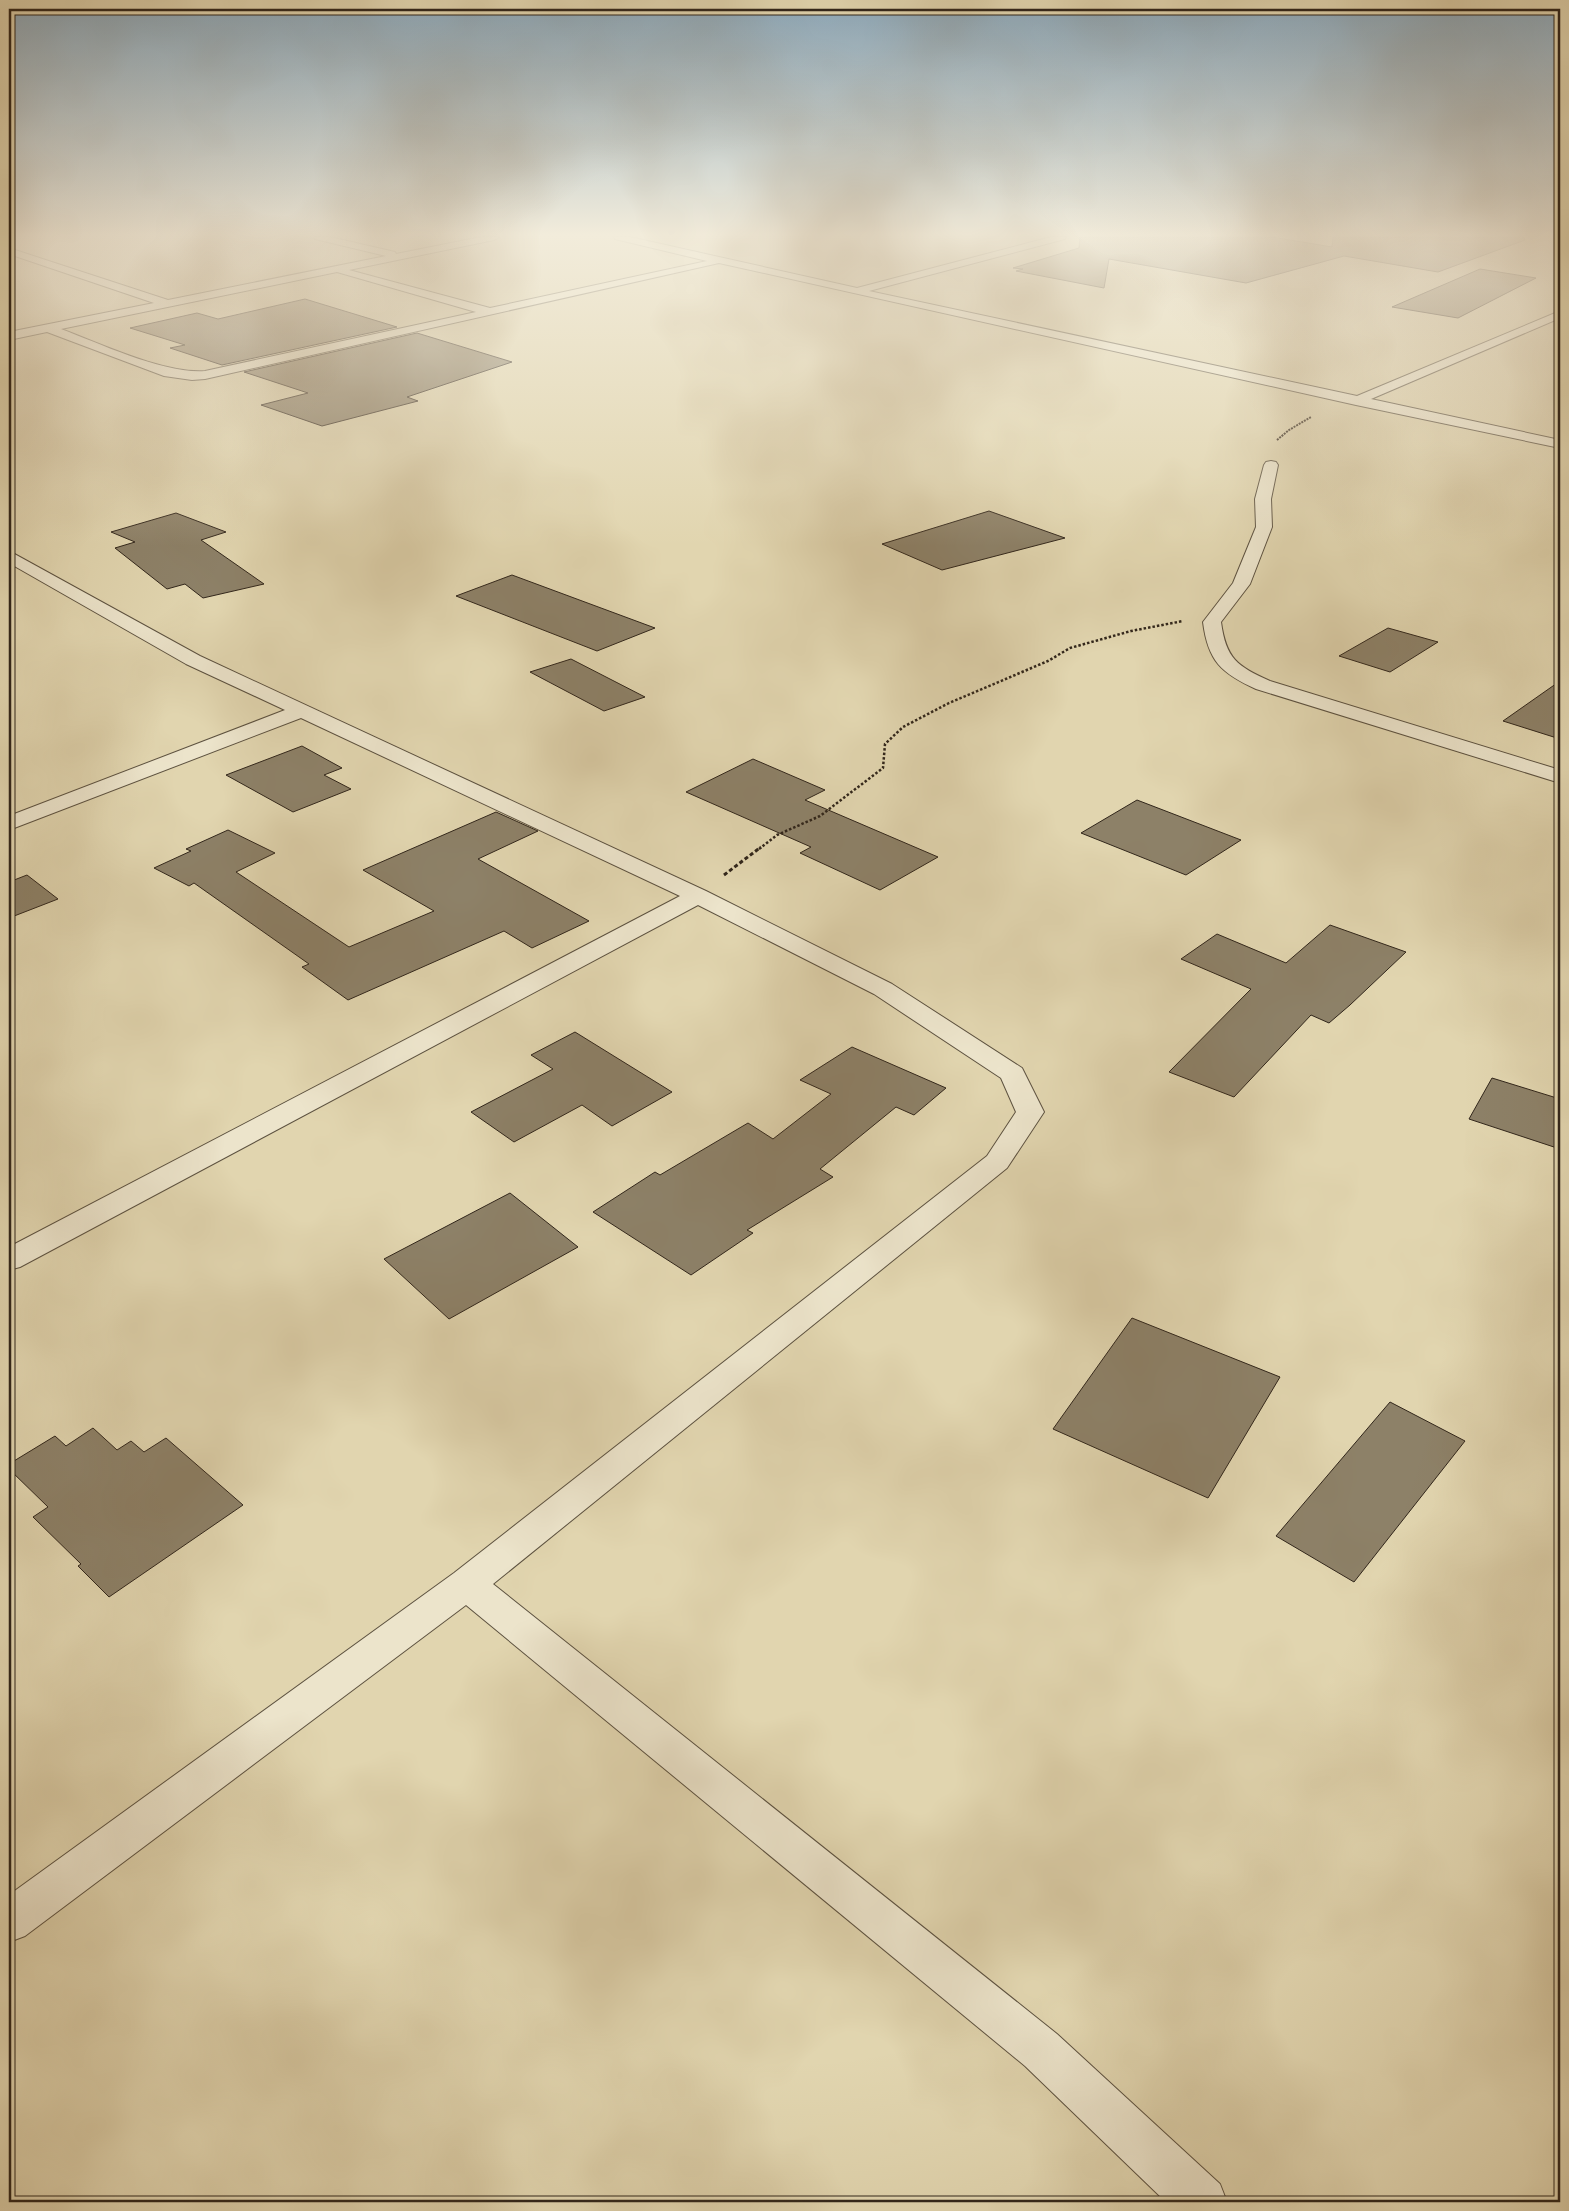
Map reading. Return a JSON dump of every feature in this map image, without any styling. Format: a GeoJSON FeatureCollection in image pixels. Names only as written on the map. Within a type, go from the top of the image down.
{"type":"FeatureCollection","features":[{"type":"Feature","properties":{"kind":"street"},"geometry":{"type":"LineString","coordinates":[[80,340],[169,373],[192,376],[217,374],[366,340]]}},
{"type":"Feature","properties":{"kind":"street"},"geometry":{"type":"LineString","coordinates":[[1080,340],[1560,444]]}},
{"type":"Feature","properties":{"kind":"street"},"geometry":{"type":"LineString","coordinates":[[1356,401],[1499,340]]}},
{"type":"Feature","properties":{"kind":"street"},"geometry":{"type":"LineString","coordinates":[[1271,465],[1263,499],[1264,527],[1242,584],[1212,622],[1213,633],[1222,662],[1239,675],[1297,696],[1560,777]]}},
{"type":"Feature","properties":{"kind":"street"},"geometry":{"type":"LineString","coordinates":[[9,556],[193,660],[698,896],[883,989],[1013,1074],[1030,1112],[997,1162],[467,1584],[9,1921]]}},
{"type":"Feature","properties":{"kind":"street"},"geometry":{"type":"LineString","coordinates":[[9,824],[301,711]]}},
{"type":"Feature","properties":{"kind":"street"},"geometry":{"type":"LineString","coordinates":[[9,1260],[698,896]]}},
{"type":"Feature","properties":{"kind":"street"},"geometry":{"type":"LineString","coordinates":[[467,1584],[1041,2050],[1202,2202]]}},
{"type":"Feature","properties":{"kind":"path"},"geometry":{"type":"LineString","coordinates":[[1271,465],[1278,438],[1325,410],[1356,401]]}},
{"type":"Feature","properties":{"kind":"path"},"geometry":{"type":"LineString","coordinates":[[698,896],[777,834],[820,816],[883,768],[885,744],[903,727],[949,703],[1048,661],[1070,648],[1131,631],[1219,615]]}},
{"type":"Feature","properties":{"kind":"building"},"geometry":{"type":"Polygon","coordinates":[[[169,340],[336,340],[222,365],[170,348],[185,345],[169,340]]]}},
{"type":"Feature","properties":{"kind":"building"},"geometry":{"type":"Polygon","coordinates":[[[385,340],[441,340],[512,362],[407,397],[418,401],[322,426],[261,405],[308,393],[244,372],[385,340]]]}},
{"type":"Feature","properties":{"kind":"building"},"geometry":{"type":"Polygon","coordinates":[[[989,511],[1065,538],[942,570],[882,544],[989,511]]]}},
{"type":"Feature","properties":{"kind":"building"},"geometry":{"type":"Polygon","coordinates":[[[176,513],[226,532],[201,540],[264,584],[203,598],[185,584],[167,589],[115,548],[135,542],[111,532],[176,513]]]}},
{"type":"Feature","properties":{"kind":"building"},"geometry":{"type":"Polygon","coordinates":[[[512,575],[655,628],[597,651],[456,596],[512,575]]]}},
{"type":"Feature","properties":{"kind":"building"},"geometry":{"type":"Polygon","coordinates":[[[1388,628],[1438,642],[1390,672],[1339,656],[1388,628]]]}},
{"type":"Feature","properties":{"kind":"building"},"geometry":{"type":"Polygon","coordinates":[[[571,659],[645,697],[604,711],[530,672],[571,659]]]}},
{"type":"Feature","properties":{"kind":"building"},"geometry":{"type":"Polygon","coordinates":[[[1560,681],[1560,739],[1503,721],[1560,681]]]}},
{"type":"Feature","properties":{"kind":"building"},"geometry":{"type":"Polygon","coordinates":[[[302,746],[342,768],[324,775],[351,789],[293,812],[226,775],[302,746]]]}},
{"type":"Feature","properties":{"kind":"building"},"geometry":{"type":"Polygon","coordinates":[[[753,759],[825,790],[805,800],[938,857],[880,890],[800,853],[811,847],[686,792],[753,759]]]}},
{"type":"Feature","properties":{"kind":"building"},"geometry":{"type":"Polygon","coordinates":[[[1137,800],[1241,840],[1186,875],[1081,833],[1137,800]]]}},
{"type":"Feature","properties":{"kind":"building"},"geometry":{"type":"Polygon","coordinates":[[[496,812],[538,831],[478,859],[589,921],[532,948],[504,931],[348,1000],[302,967],[309,964],[194,883],[189,886],[154,868],[191,851],[186,849],[228,830],[275,853],[236,872],[349,947],[434,911],[363,870],[496,812]]]}},
{"type":"Feature","properties":{"kind":"building"},"geometry":{"type":"Polygon","coordinates":[[[27,875],[58,899],[9,918],[9,882],[27,875]]]}},
{"type":"Feature","properties":{"kind":"building"},"geometry":{"type":"Polygon","coordinates":[[[1330,925],[1406,952],[1329,1023],[1311,1015],[1234,1097],[1169,1072],[1251,989],[1181,959],[1217,934],[1286,963],[1330,925]]]}},
{"type":"Feature","properties":{"kind":"building"},"geometry":{"type":"Polygon","coordinates":[[[575,1032],[672,1092],[612,1126],[582,1105],[514,1142],[471,1112],[553,1069],[531,1055],[575,1032]]]}},
{"type":"Feature","properties":{"kind":"building"},"geometry":{"type":"Polygon","coordinates":[[[852,1047],[946,1088],[914,1115],[896,1107],[820,1169],[833,1177],[747,1230],[753,1233],[691,1275],[593,1212],[655,1172],[660,1175],[748,1123],[773,1139],[831,1094],[800,1080],[852,1047]]]}},
{"type":"Feature","properties":{"kind":"building"},"geometry":{"type":"Polygon","coordinates":[[[1492,1078],[1560,1099],[1560,1149],[1469,1119],[1492,1078]]]}},
{"type":"Feature","properties":{"kind":"building"},"geometry":{"type":"Polygon","coordinates":[[[510,1193],[578,1247],[449,1319],[384,1259],[510,1193]]]}},
{"type":"Feature","properties":{"kind":"building"},"geometry":{"type":"Polygon","coordinates":[[[1132,1318],[1280,1377],[1208,1498],[1053,1429],[1132,1318]]]}},
{"type":"Feature","properties":{"kind":"building"},"geometry":{"type":"Polygon","coordinates":[[[1390,1402],[1465,1441],[1354,1582],[1276,1536],[1390,1402]]]}},
{"type":"Feature","properties":{"kind":"building"},"geometry":{"type":"Polygon","coordinates":[[[93,1428],[117,1450],[131,1441],[144,1452],[166,1438],[243,1505],[109,1597],[78,1566],[81,1564],[33,1517],[48,1507],[9,1469],[9,1464],[55,1436],[66,1446],[93,1428]]]}}]}
